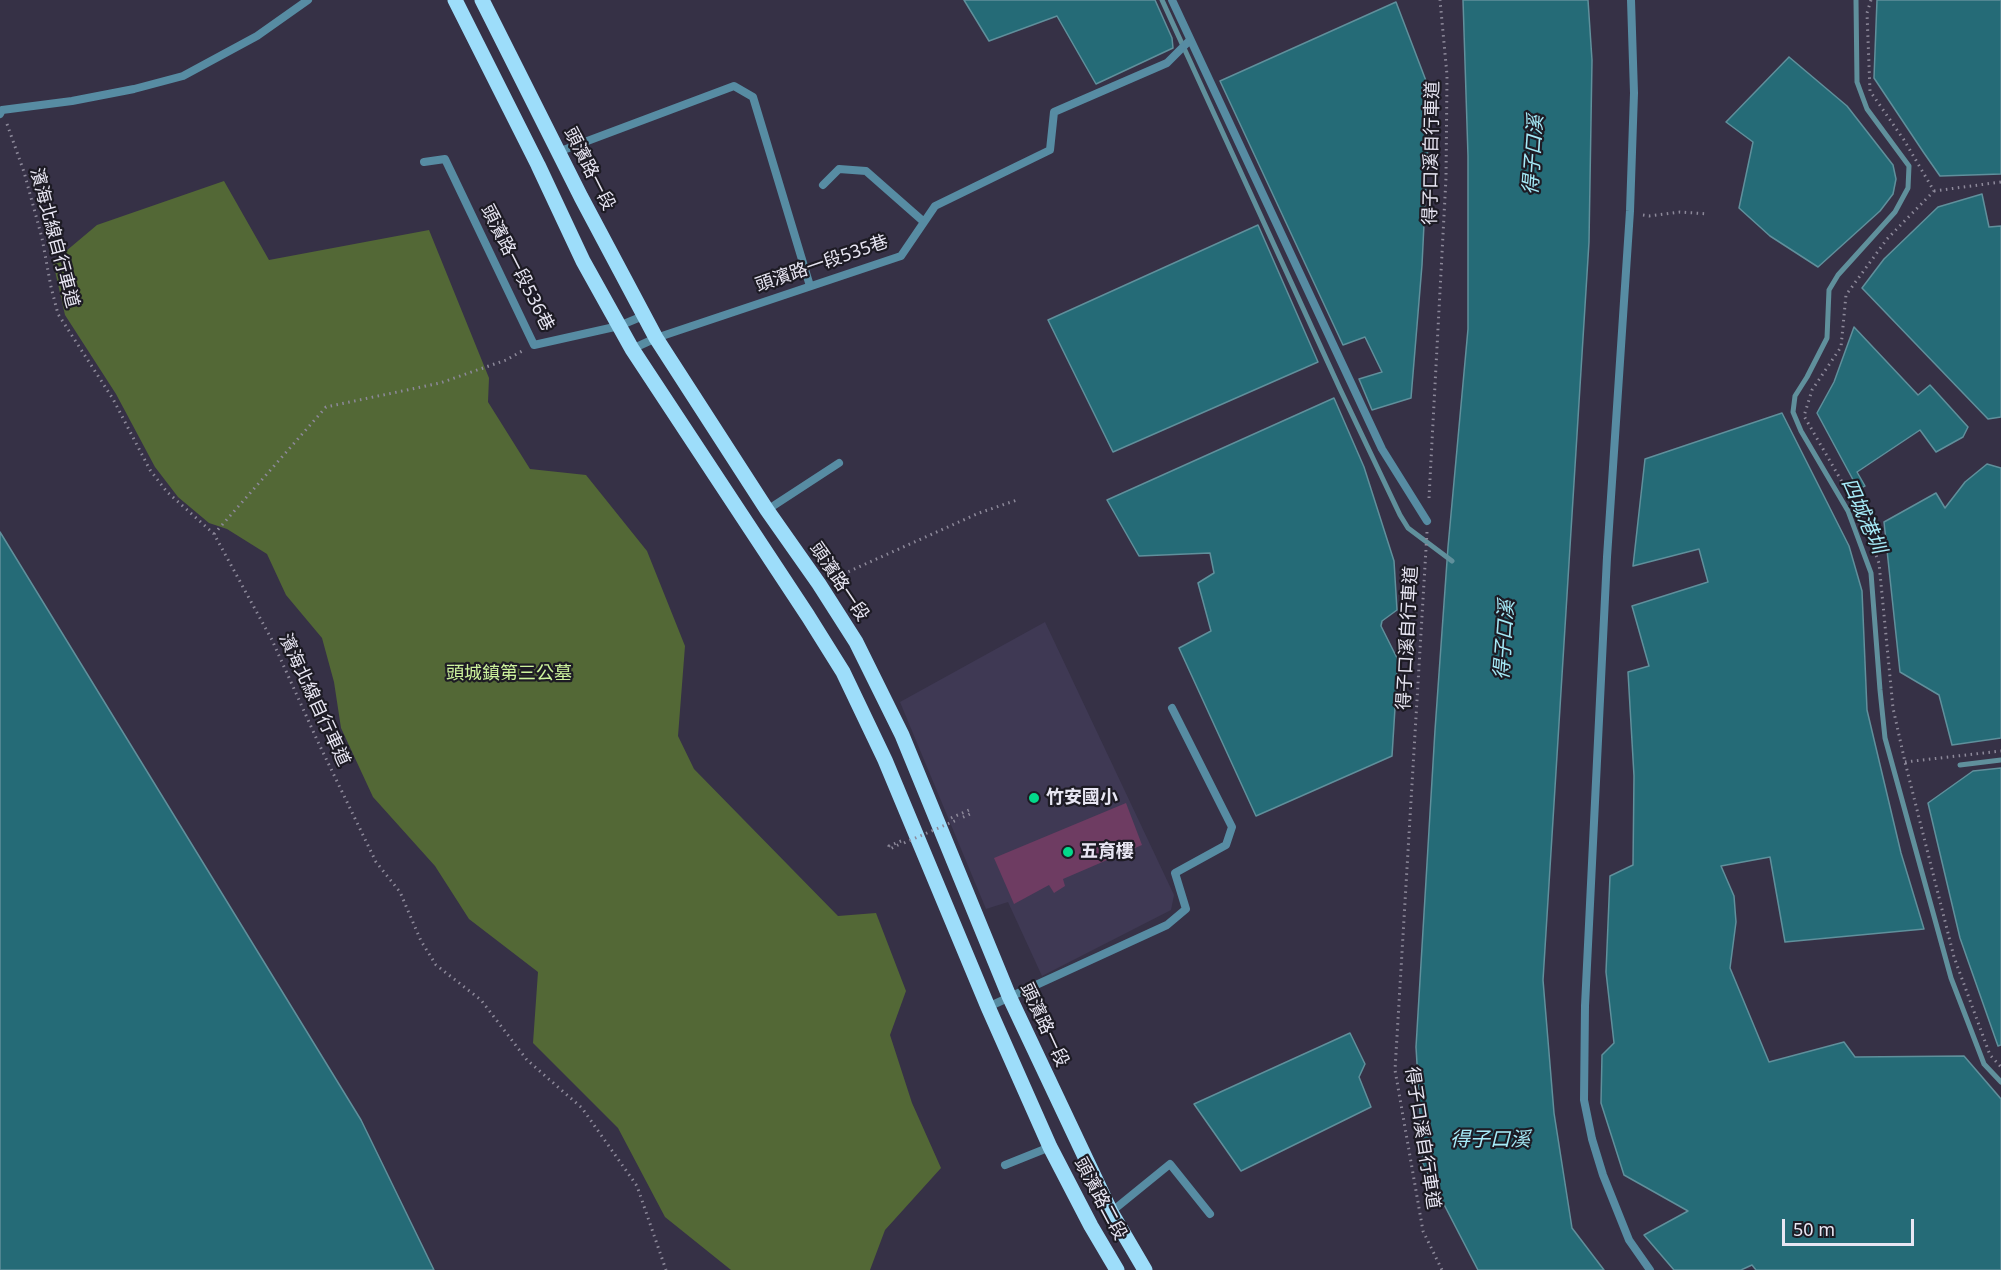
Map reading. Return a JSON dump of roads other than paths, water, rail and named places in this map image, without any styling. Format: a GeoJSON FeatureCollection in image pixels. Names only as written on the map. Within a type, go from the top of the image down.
{"type":"FeatureCollection","features":[{"type":"Feature","properties":{"kind":"main road"},"geometry":{"type":"LineString","coordinates":[[455,0],[538,165],[583,261],[632,349],[843,672],[885,759],[956,932],[1050,1147]]}},
{"type":"Feature","properties":{"kind":"main road","name":"頭濱路一段"},"geometry":{"type":"LineString","coordinates":[[483,0],[643,316],[767,510],[856,642],[903,735],[1009,996],[1111,1212]]}},
{"type":"Feature","properties":{"kind":"main road"},"geometry":{"type":"LineString","coordinates":[[935,877],[957,868]]}},
{"type":"Feature","properties":{"kind":"main road"},"geometry":{"type":"LineString","coordinates":[[956,932],[979,921]]}},
{"type":"Feature","properties":{"kind":"main road","name":"頭濱路二段"},"geometry":{"type":"LineString","coordinates":[[1050,1147],[1117,1270]]}},
{"type":"Feature","properties":{"kind":"main road","name":"頭濱路二段"},"geometry":{"type":"LineString","coordinates":[[1111,1212],[1145,1270]]}},
{"type":"Feature","properties":{"kind":"lane"},"geometry":{"type":"LineString","coordinates":[[1,112],[134,89],[183,76],[257,36],[308,0]]}},
{"type":"Feature","properties":{"kind":"lane"},"geometry":{"type":"LineString","coordinates":[[1172,0],[1382,449],[1427,521]]}},
{"type":"Feature","properties":{"kind":"lane"},"geometry":{"type":"LineString","coordinates":[[1631,0],[1634,93],[1630,211],[1607,557],[1585,1006],[1584,1100],[1592,1139],[1603,1175],[1629,1240],[1650,1270]]}},
{"type":"Feature","properties":{"kind":"lane","name":"頭濱路一段535巷"},"geometry":{"type":"LineString","coordinates":[[632,349],[656,338],[901,256],[935,206],[1050,150],[1054,112],[1167,63],[1190,40]]}},
{"type":"Feature","properties":{"kind":"lane"},"geometry":{"type":"LineString","coordinates":[[558,152],[734,86],[753,97],[810,286]]}},
{"type":"Feature","properties":{"kind":"lane","name":"頭濱路一段536巷"},"geometry":{"type":"LineString","coordinates":[[424,162],[445,159],[534,345],[619,326],[643,316]]}},
{"type":"Feature","properties":{"kind":"lane"},"geometry":{"type":"LineString","coordinates":[[823,185],[839,169],[866,171],[924,222]]}},
{"type":"Feature","properties":{"kind":"lane"},"geometry":{"type":"LineString","coordinates":[[767,510],[839,463]]}},
{"type":"Feature","properties":{"kind":"lane"},"geometry":{"type":"LineString","coordinates":[[988,1007],[1167,925],[1186,909],[1175,873],[1226,845],[1232,827],[1172,708]]}},
{"type":"Feature","properties":{"kind":"lane"},"geometry":{"type":"LineString","coordinates":[[1005,1165],[1050,1147]]}},
{"type":"Feature","properties":{"kind":"lane"},"geometry":{"type":"LineString","coordinates":[[1111,1212],[1170,1164],[1210,1214]]}},
{"type":"Feature","properties":{"kind":"water"},"geometry":{"type":"Polygon","coordinates":[[[964,0],[1155,0],[1172,38],[1173,48],[1096,84],[1057,16],[989,41],[964,0]]]}},
{"type":"Feature","properties":{"kind":"water","name":"得子口溪"},"geometry":{"type":"Polygon","coordinates":[[[1463,0],[1588,0],[1592,60],[1589,242],[1543,980],[1554,1113],[1572,1228],[1604,1270],[1478,1270],[1423,1164],[1416,1047],[1448,547],[1468,329],[1468,156],[1463,0]]]}},
{"type":"Feature","properties":{"kind":"water"},"geometry":{"type":"Polygon","coordinates":[[[1877,0],[2001,0],[2001,174],[1940,176],[1874,78],[1877,0]]]}},
{"type":"Feature","properties":{"kind":"water"},"geometry":{"type":"Polygon","coordinates":[[[1396,2],[1428,86],[1429,122],[1422,265],[1411,398],[1372,410],[1359,379],[1382,372],[1365,337],[1343,345],[1220,81],[1396,2]]]}},
{"type":"Feature","properties":{"kind":"water"},"geometry":{"type":"Polygon","coordinates":[[[1789,57],[1847,106],[1893,165],[1896,179],[1893,194],[1880,211],[1818,267],[1770,236],[1739,208],[1753,142],[1726,122],[1789,57]]]}},
{"type":"Feature","properties":{"kind":"water"},"geometry":{"type":"Polygon","coordinates":[[[1982,194],[1989,227],[2001,226],[2001,417],[1988,419],[1862,288],[1884,259],[1938,207],[1982,194]]]}},
{"type":"Feature","properties":{"kind":"water"},"geometry":{"type":"Polygon","coordinates":[[[1258,225],[1318,362],[1113,452],[1048,320],[1258,225]]]}},
{"type":"Feature","properties":{"kind":"water"},"geometry":{"type":"Polygon","coordinates":[[[1854,327],[1918,395],[1930,385],[1968,427],[1963,437],[1936,452],[1920,430],[1857,472],[1865,486],[1858,489],[1817,413],[1834,382],[1854,327]]]}},
{"type":"Feature","properties":{"kind":"water"},"geometry":{"type":"Polygon","coordinates":[[[1334,398],[1364,467],[1394,561],[1397,610],[1382,621],[1381,626],[1398,660],[1392,756],[1256,816],[1179,648],[1211,631],[1198,583],[1214,573],[1210,553],[1139,556],[1107,500],[1334,398]]]}},
{"type":"Feature","properties":{"kind":"water"},"geometry":{"type":"Polygon","coordinates":[[[1782,413],[1849,546],[1862,591],[1867,710],[1901,853],[1924,929],[1785,942],[1770,857],[1721,866],[1734,896],[1736,922],[1730,968],[1769,1062],[1844,1042],[1855,1057],[1964,1056],[2001,1099],[2001,1270],[1756,1270],[1752,1265],[1741,1270],[1674,1270],[1644,1235],[1688,1211],[1624,1175],[1601,1103],[1602,1055],[1614,1043],[1606,972],[1610,876],[1633,865],[1634,776],[1628,672],[1649,666],[1632,606],[1708,582],[1699,549],[1633,566],[1645,459],[1782,413]]]}},
{"type":"Feature","properties":{"kind":"water"},"geometry":{"type":"Polygon","coordinates":[[[1987,464],[2001,468],[2001,738],[1952,745],[1939,695],[1900,672],[1884,522],[1936,493],[1945,508],[1965,482],[1987,464]]]}},
{"type":"Feature","properties":{"kind":"water"},"geometry":{"type":"Polygon","coordinates":[[[0,532],[361,1120],[434,1270],[0,1270],[0,532]]]}},
{"type":"Feature","properties":{"kind":"water"},"geometry":{"type":"Polygon","coordinates":[[[2001,768],[2001,1045],[1998,1046],[1960,938],[1928,803],[1973,771],[2001,768]]]}},
{"type":"Feature","properties":{"kind":"water"},"geometry":{"type":"Polygon","coordinates":[[[1350,1033],[1365,1064],[1359,1077],[1371,1107],[1241,1171],[1194,1104],[1350,1033]]]}},
{"type":"Feature","properties":{"kind":"waterway"},"geometry":{"type":"LineString","coordinates":[[1162,0],[1400,515],[1408,528],[1452,561]]}},
{"type":"Feature","properties":{"kind":"waterway","name":"四城港圳"},"geometry":{"type":"LineString","coordinates":[[1856,0],[1857,82],[1867,109],[1909,166],[1908,188],[1895,212],[1838,275],[1829,290],[1827,338],[1795,396],[1793,412],[1801,431],[1848,511],[1871,573],[1885,738],[1951,978],[1984,1064],[2001,1082]]}},
{"type":"Feature","properties":{"kind":"waterway"},"geometry":{"type":"LineString","coordinates":[[1960,765],[2001,760]]}},
{"type":"Feature","properties":{"kind":"place","name":"竹安國小"},"geometry":{"type":"Point","coordinates":[1034,798]}},
{"type":"Feature","properties":{"kind":"place","name":"五育樓"},"geometry":{"type":"Point","coordinates":[1068,852]}},
{"type":"Feature","properties":{"kind":"park label","name":"頭城鎮第三公墓"},"geometry":{"type":"Point","coordinates":[509,674]}}]}
